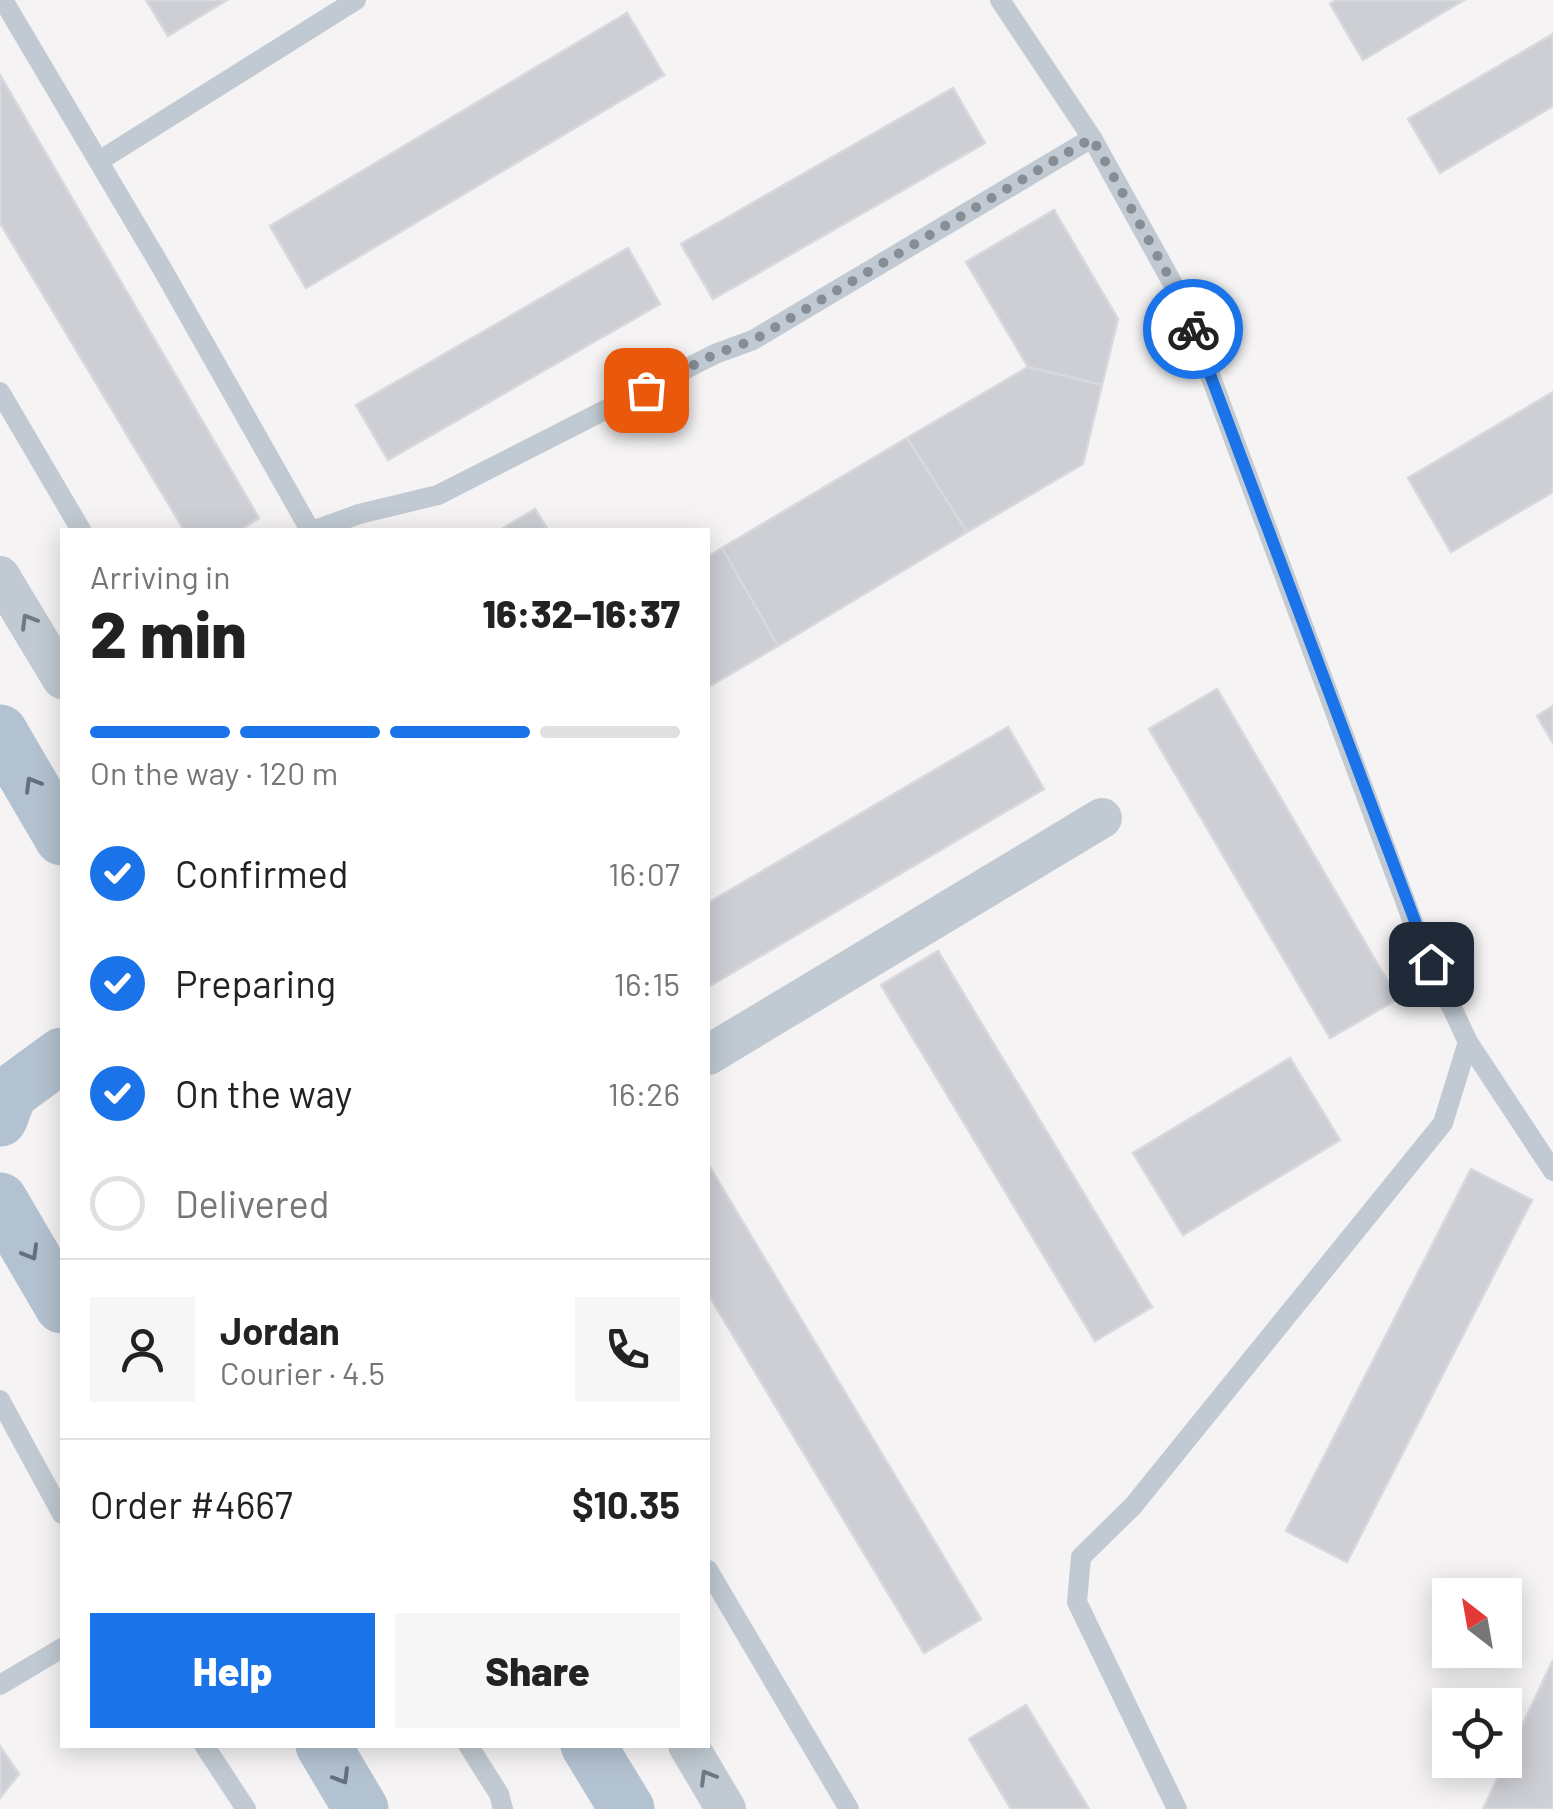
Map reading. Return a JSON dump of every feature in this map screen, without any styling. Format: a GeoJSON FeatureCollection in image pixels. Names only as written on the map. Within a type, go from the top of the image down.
{"type":"FeatureCollection","features":[{"type":"Feature","properties":{"kind":"main road"},"geometry":{"type":"LineString","coordinates":[[0,732],[60,835]]}},
{"type":"Feature","properties":{"kind":"main road"},"geometry":{"type":"LineString","coordinates":[[0,1120],[10,1093],[60,1056]]}},
{"type":"Feature","properties":{"kind":"main road"},"geometry":{"type":"LineString","coordinates":[[0,1200],[60,1303]]}},
{"type":"Feature","properties":{"kind":"main road"},"geometry":{"type":"LineString","coordinates":[[325,1748],[362,1809]]}},
{"type":"Feature","properties":{"kind":"main road"},"geometry":{"type":"LineString","coordinates":[[590,1748],[627,1809]]}},
{"type":"Feature","properties":{"kind":"street"},"geometry":{"type":"LineString","coordinates":[[0,576],[60,670]]}},
{"type":"Feature","properties":{"kind":"street"},"geometry":{"type":"LineString","coordinates":[[710,1055],[1102,818]]}},
{"type":"Feature","properties":{"kind":"street"},"geometry":{"type":"LineString","coordinates":[[690,1748],[726,1809]]}},
{"type":"Feature","properties":{"kind":"lane"},"geometry":{"type":"LineString","coordinates":[[3,0],[311,528]]}},
{"type":"Feature","properties":{"kind":"lane"},"geometry":{"type":"LineString","coordinates":[[99,162],[356,0]]}},
{"type":"Feature","properties":{"kind":"lane"},"geometry":{"type":"LineString","coordinates":[[1000,0],[1092,138],[1183,302],[1417,933],[1468,1042],[1553,1171]]}},
{"type":"Feature","properties":{"kind":"lane"},"geometry":{"type":"LineString","coordinates":[[318,528],[438,495],[715,354],[754,340],[1092,138]]}},
{"type":"Feature","properties":{"kind":"lane"},"geometry":{"type":"LineString","coordinates":[[0,392],[81,528]]}},
{"type":"Feature","properties":{"kind":"lane"},"geometry":{"type":"LineString","coordinates":[[1176,1809],[1077,1602],[1082,1557],[1144,1493],[1442,1124],[1468,1042]]}},
{"type":"Feature","properties":{"kind":"lane"},"geometry":{"type":"LineString","coordinates":[[0,1400],[60,1510]]}},
{"type":"Feature","properties":{"kind":"lane"},"geometry":{"type":"LineString","coordinates":[[710,1573],[849,1809]]}},
{"type":"Feature","properties":{"kind":"lane"},"geometry":{"type":"LineString","coordinates":[[0,1685],[60,1649]]}},
{"type":"Feature","properties":{"kind":"lane"},"geometry":{"type":"LineString","coordinates":[[206,1748],[246,1809]]}},
{"type":"Feature","properties":{"kind":"lane"},"geometry":{"type":"LineString","coordinates":[[470,1748],[499,1794],[503,1809]]}},
{"type":"Feature","properties":{"kind":"building"},"geometry":{"type":"Polygon","coordinates":[[[146,0],[227,0],[168,36],[146,0]]]}},
{"type":"Feature","properties":{"kind":"building"},"geometry":{"type":"Polygon","coordinates":[[[1336,0],[1464,0],[1363,60],[1330,4],[1336,0]]]}},
{"type":"Feature","properties":{"kind":"building"},"geometry":{"type":"Polygon","coordinates":[[[627,13],[664,75],[306,288],[270,226],[627,13]]]}},
{"type":"Feature","properties":{"kind":"building"},"geometry":{"type":"Polygon","coordinates":[[[1553,34],[1553,106],[1440,173],[1408,119],[1553,34]]]}},
{"type":"Feature","properties":{"kind":"building"},"geometry":{"type":"Polygon","coordinates":[[[0,75],[259,518],[243,528],[183,528],[0,223],[0,75]]]}},
{"type":"Feature","properties":{"kind":"building"},"geometry":{"type":"Polygon","coordinates":[[[953,88],[985,143],[713,299],[681,244],[953,88]]]}},
{"type":"Feature","properties":{"kind":"building"},"geometry":{"type":"Polygon","coordinates":[[[1054,210],[1118,319],[1102,385],[1028,367],[966,262],[1054,210]]]}},
{"type":"Feature","properties":{"kind":"building"},"geometry":{"type":"Polygon","coordinates":[[[628,248],[660,304],[388,460],[356,405],[628,248]]]}},
{"type":"Feature","properties":{"kind":"building"},"geometry":{"type":"Polygon","coordinates":[[[1028,367],[1102,385],[1083,464],[967,532],[907,438],[1028,367]]]}},
{"type":"Feature","properties":{"kind":"building"},"geometry":{"type":"Polygon","coordinates":[[[1553,392],[1553,492],[1451,552],[1408,478],[1553,392]]]}},
{"type":"Feature","properties":{"kind":"building"},"geometry":{"type":"Polygon","coordinates":[[[907,438],[967,532],[778,646],[722,548],[907,438]]]}},
{"type":"Feature","properties":{"kind":"building"},"geometry":{"type":"Polygon","coordinates":[[[535,509],[547,528],[503,528],[535,509]]]}},
{"type":"Feature","properties":{"kind":"building"},"geometry":{"type":"Polygon","coordinates":[[[722,548],[778,646],[710,686],[710,556],[722,548]]]}},
{"type":"Feature","properties":{"kind":"building"},"geometry":{"type":"Polygon","coordinates":[[[1217,689],[1398,999],[1330,1038],[1149,729],[1217,689]]]}},
{"type":"Feature","properties":{"kind":"building"},"geometry":{"type":"Polygon","coordinates":[[[1553,706],[1553,743],[1537,716],[1553,706]]]}},
{"type":"Feature","properties":{"kind":"building"},"geometry":{"type":"Polygon","coordinates":[[[1008,727],[1044,789],[710,986],[710,902],[1008,727]]]}},
{"type":"Feature","properties":{"kind":"building"},"geometry":{"type":"Polygon","coordinates":[[[938,951],[1152,1307],[1095,1341],[881,985],[938,951]]]}},
{"type":"Feature","properties":{"kind":"building"},"geometry":{"type":"Polygon","coordinates":[[[1290,1058],[1340,1140],[1183,1235],[1133,1153],[1290,1058]]]}},
{"type":"Feature","properties":{"kind":"building"},"geometry":{"type":"Polygon","coordinates":[[[710,1167],[981,1619],[924,1653],[710,1297],[710,1167]]]}},
{"type":"Feature","properties":{"kind":"building"},"geometry":{"type":"Polygon","coordinates":[[[1471,1169],[1532,1200],[1347,1562],[1286,1531],[1471,1169]]]}},
{"type":"Feature","properties":{"kind":"building"},"geometry":{"type":"Polygon","coordinates":[[[1553,1660],[1553,1809],[1483,1809],[1498,1778],[1522,1778],[1522,1726],[1553,1660]]]}},
{"type":"Feature","properties":{"kind":"building"},"geometry":{"type":"Polygon","coordinates":[[[1026,1705],[1089,1809],[1011,1809],[969,1739],[1026,1705]]]}},
{"type":"Feature","properties":{"kind":"building"},"geometry":{"type":"Polygon","coordinates":[[[0,1746],[19,1774],[0,1798],[0,1746]]]}},
{"type":"Feature","properties":{"kind":"way so far"},"geometry":{"type":"LineString","coordinates":[[646,390],[715,354],[754,340],[1092,138],[1183,302],[1193,329]]}},
{"type":"Feature","properties":{"kind":"route"},"geometry":{"type":"LineString","coordinates":[[1193,329],[1431,964]]}}]}
